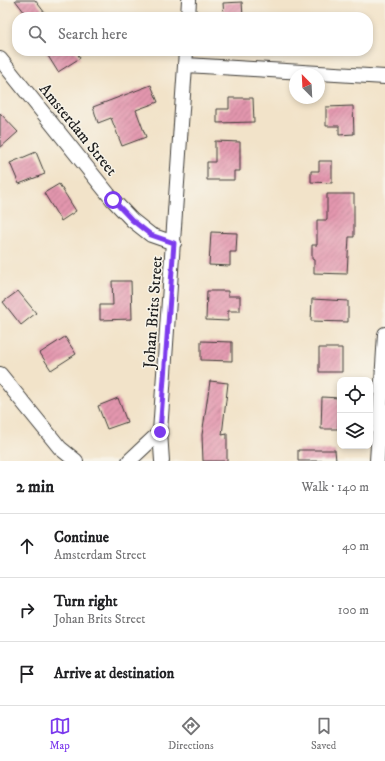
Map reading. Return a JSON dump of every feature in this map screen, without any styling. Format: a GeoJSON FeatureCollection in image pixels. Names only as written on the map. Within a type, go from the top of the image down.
{"type":"FeatureCollection","features":[{"type":"Feature","properties":{"kind":"street"},"geometry":{"type":"LineString","coordinates":[[188,12],[189,0]]}},
{"type":"Feature","properties":{"kind":"street"},"geometry":{"type":"LineString","coordinates":[[186,58],[385,77]]}},
{"type":"Feature","properties":{"kind":"street","name":"Johan Brits Street"},"geometry":{"type":"LineString","coordinates":[[162,461],[160,432],[186,58]]}},
{"type":"Feature","properties":{"kind":"street","name":"Amsterdam Street"},"geometry":{"type":"LineString","coordinates":[[0,59],[108,194],[132,220],[151,235],[174,243]]}},
{"type":"Feature","properties":{"kind":"street"},"geometry":{"type":"LineString","coordinates":[[377,461],[385,334]]}},
{"type":"Feature","properties":{"kind":"street"},"geometry":{"type":"LineString","coordinates":[[0,374],[60,448],[76,461]]}},
{"type":"Feature","properties":{"kind":"street"},"geometry":{"type":"LineString","coordinates":[[129,461],[160,432]]}},
{"type":"Feature","properties":{"kind":"street"},"geometry":{"type":"LineString","coordinates":[[60,448],[65,461]]}},
{"type":"Feature","properties":{"kind":"building"},"geometry":{"type":"Polygon","coordinates":[[[15,0],[35,0],[44,12],[24,12],[15,0]]]}},
{"type":"Feature","properties":{"kind":"building"},"geometry":{"type":"Polygon","coordinates":[[[242,2],[243,12],[224,12],[223,3],[242,2]]]}},
{"type":"Feature","properties":{"kind":"building"},"geometry":{"type":"Polygon","coordinates":[[[48,56],[79,56],[80,58],[58,72],[48,56]]]}},
{"type":"Feature","properties":{"kind":"building"},"geometry":{"type":"Polygon","coordinates":[[[151,85],[158,102],[136,110],[146,137],[122,146],[111,118],[98,123],[93,107],[151,85]]]}},
{"type":"Feature","properties":{"kind":"building"},"geometry":{"type":"Polygon","coordinates":[[[229,98],[253,98],[254,122],[217,123],[217,109],[229,109],[229,98]]]}},
{"type":"Feature","properties":{"kind":"building"},"geometry":{"type":"Polygon","coordinates":[[[353,106],[354,134],[339,135],[339,126],[326,126],[326,107],[353,106]]]}},
{"type":"Feature","properties":{"kind":"building"},"geometry":{"type":"Polygon","coordinates":[[[0,113],[18,132],[0,148],[0,113]]]}},
{"type":"Feature","properties":{"kind":"building"},"geometry":{"type":"Polygon","coordinates":[[[215,141],[240,142],[240,171],[234,171],[234,180],[207,180],[207,162],[215,162],[215,141]]]}},
{"type":"Feature","properties":{"kind":"building"},"geometry":{"type":"Polygon","coordinates":[[[36,152],[45,174],[19,184],[10,163],[36,152]]]}},
{"type":"Feature","properties":{"kind":"building"},"geometry":{"type":"Polygon","coordinates":[[[319,161],[332,161],[332,183],[311,182],[311,171],[319,171],[319,161]]]}},
{"type":"Feature","properties":{"kind":"building"},"geometry":{"type":"Polygon","coordinates":[[[59,184],[76,211],[61,221],[44,193],[59,184]]]}},
{"type":"Feature","properties":{"kind":"building"},"geometry":{"type":"Polygon","coordinates":[[[327,194],[354,194],[354,237],[349,237],[347,274],[314,273],[312,245],[317,245],[317,220],[327,220],[327,194]]]}},
{"type":"Feature","properties":{"kind":"building"},"geometry":{"type":"Polygon","coordinates":[[[211,232],[237,233],[236,252],[230,252],[230,266],[209,265],[211,232]]]}},
{"type":"Feature","properties":{"kind":"building"},"geometry":{"type":"Polygon","coordinates":[[[112,281],[131,281],[132,319],[100,320],[100,305],[113,305],[112,281]]]}},
{"type":"Feature","properties":{"kind":"building"},"geometry":{"type":"Polygon","coordinates":[[[18,291],[36,313],[21,325],[3,302],[18,291]]]}},
{"type":"Feature","properties":{"kind":"building"},"geometry":{"type":"Polygon","coordinates":[[[207,291],[228,291],[228,296],[240,296],[240,311],[228,311],[228,321],[206,320],[207,291]]]}},
{"type":"Feature","properties":{"kind":"building"},"geometry":{"type":"Polygon","coordinates":[[[312,299],[348,301],[348,322],[311,321],[312,299]]]}},
{"type":"Feature","properties":{"kind":"building"},"geometry":{"type":"Polygon","coordinates":[[[65,337],[76,354],[51,370],[40,353],[65,337]]]}},
{"type":"Feature","properties":{"kind":"building"},"geometry":{"type":"Polygon","coordinates":[[[201,341],[232,342],[232,361],[201,360],[201,341]]]}},
{"type":"Feature","properties":{"kind":"building"},"geometry":{"type":"Polygon","coordinates":[[[319,348],[342,348],[342,372],[319,372],[319,348]]]}},
{"type":"Feature","properties":{"kind":"building"},"geometry":{"type":"Polygon","coordinates":[[[210,381],[228,383],[222,435],[227,434],[227,461],[203,461],[202,435],[210,381]]]}},
{"type":"Feature","properties":{"kind":"building"},"geometry":{"type":"Polygon","coordinates":[[[322,397],[337,398],[337,429],[321,429],[322,397]]]}},
{"type":"Feature","properties":{"kind":"building"},"geometry":{"type":"Polygon","coordinates":[[[118,398],[127,422],[107,429],[98,406],[118,398]]]}},
{"type":"Feature","properties":{"kind":"building"},"geometry":{"type":"Polygon","coordinates":[[[298,450],[335,450],[336,461],[298,461],[298,450]]]}},
{"type":"Feature","properties":{"kind":"route"},"geometry":{"type":"LineString","coordinates":[[113,200],[132,220],[151,235],[174,243],[160,432]]}}]}
